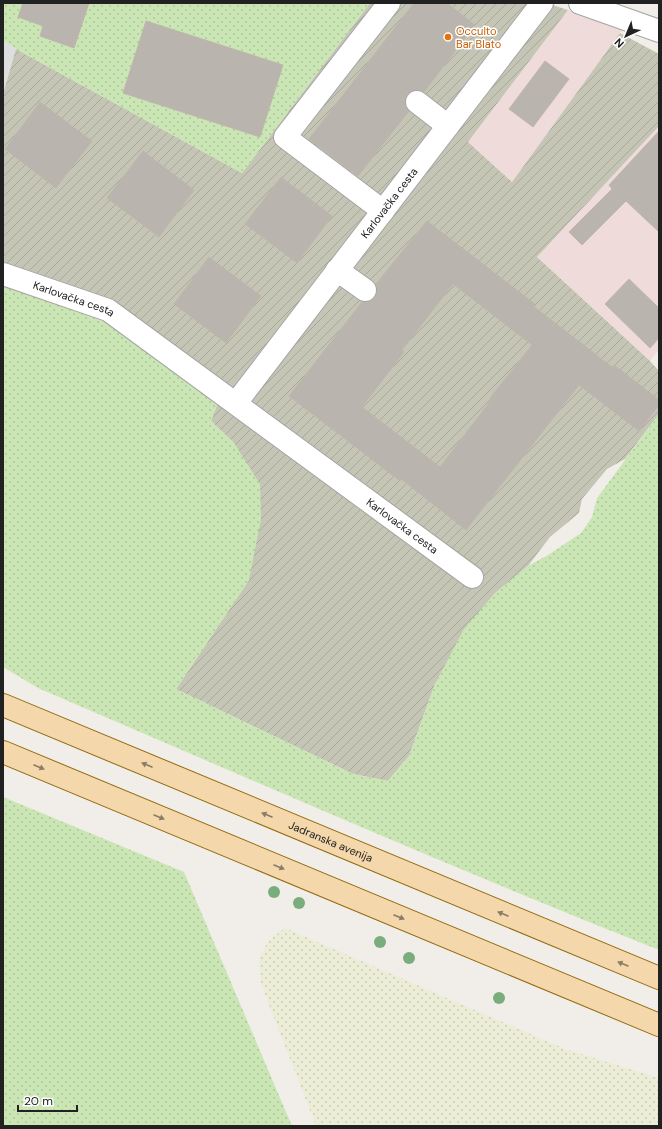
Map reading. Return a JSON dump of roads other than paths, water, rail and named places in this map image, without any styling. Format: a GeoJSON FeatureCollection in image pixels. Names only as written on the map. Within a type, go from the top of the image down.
{"type":"FeatureCollection","features":[{"type":"Feature","properties":{"kind":"main road","name":"Jadranska avenija"},"geometry":{"type":"LineString","coordinates":[[3,705],[659,978]]}},
{"type":"Feature","properties":{"kind":"main road"},"geometry":{"type":"LineString","coordinates":[[3,752],[659,1025]]}},
{"type":"Feature","properties":{"kind":"street"},"geometry":{"type":"LineString","coordinates":[[383,211],[285,137],[389,3]]}},
{"type":"Feature","properties":{"kind":"street","name":"Karlovačka cesta"},"geometry":{"type":"LineString","coordinates":[[236,404],[542,3]]}},
{"type":"Feature","properties":{"kind":"street"},"geometry":{"type":"LineString","coordinates":[[591,4],[659,31]]}},
{"type":"Feature","properties":{"kind":"street"},"geometry":{"type":"LineString","coordinates":[[417,102],[448,126]]}},
{"type":"Feature","properties":{"kind":"street"},"geometry":{"type":"LineString","coordinates":[[337,270],[365,290]]}},
{"type":"Feature","properties":{"kind":"street","name":"Karlovačka cesta"},"geometry":{"type":"LineString","coordinates":[[3,274],[108,310],[472,577]]}},
{"type":"Feature","properties":{"kind":"place","name":"Occulto Bar Blato"},"geometry":{"type":"Point","coordinates":[448,37]}}]}
